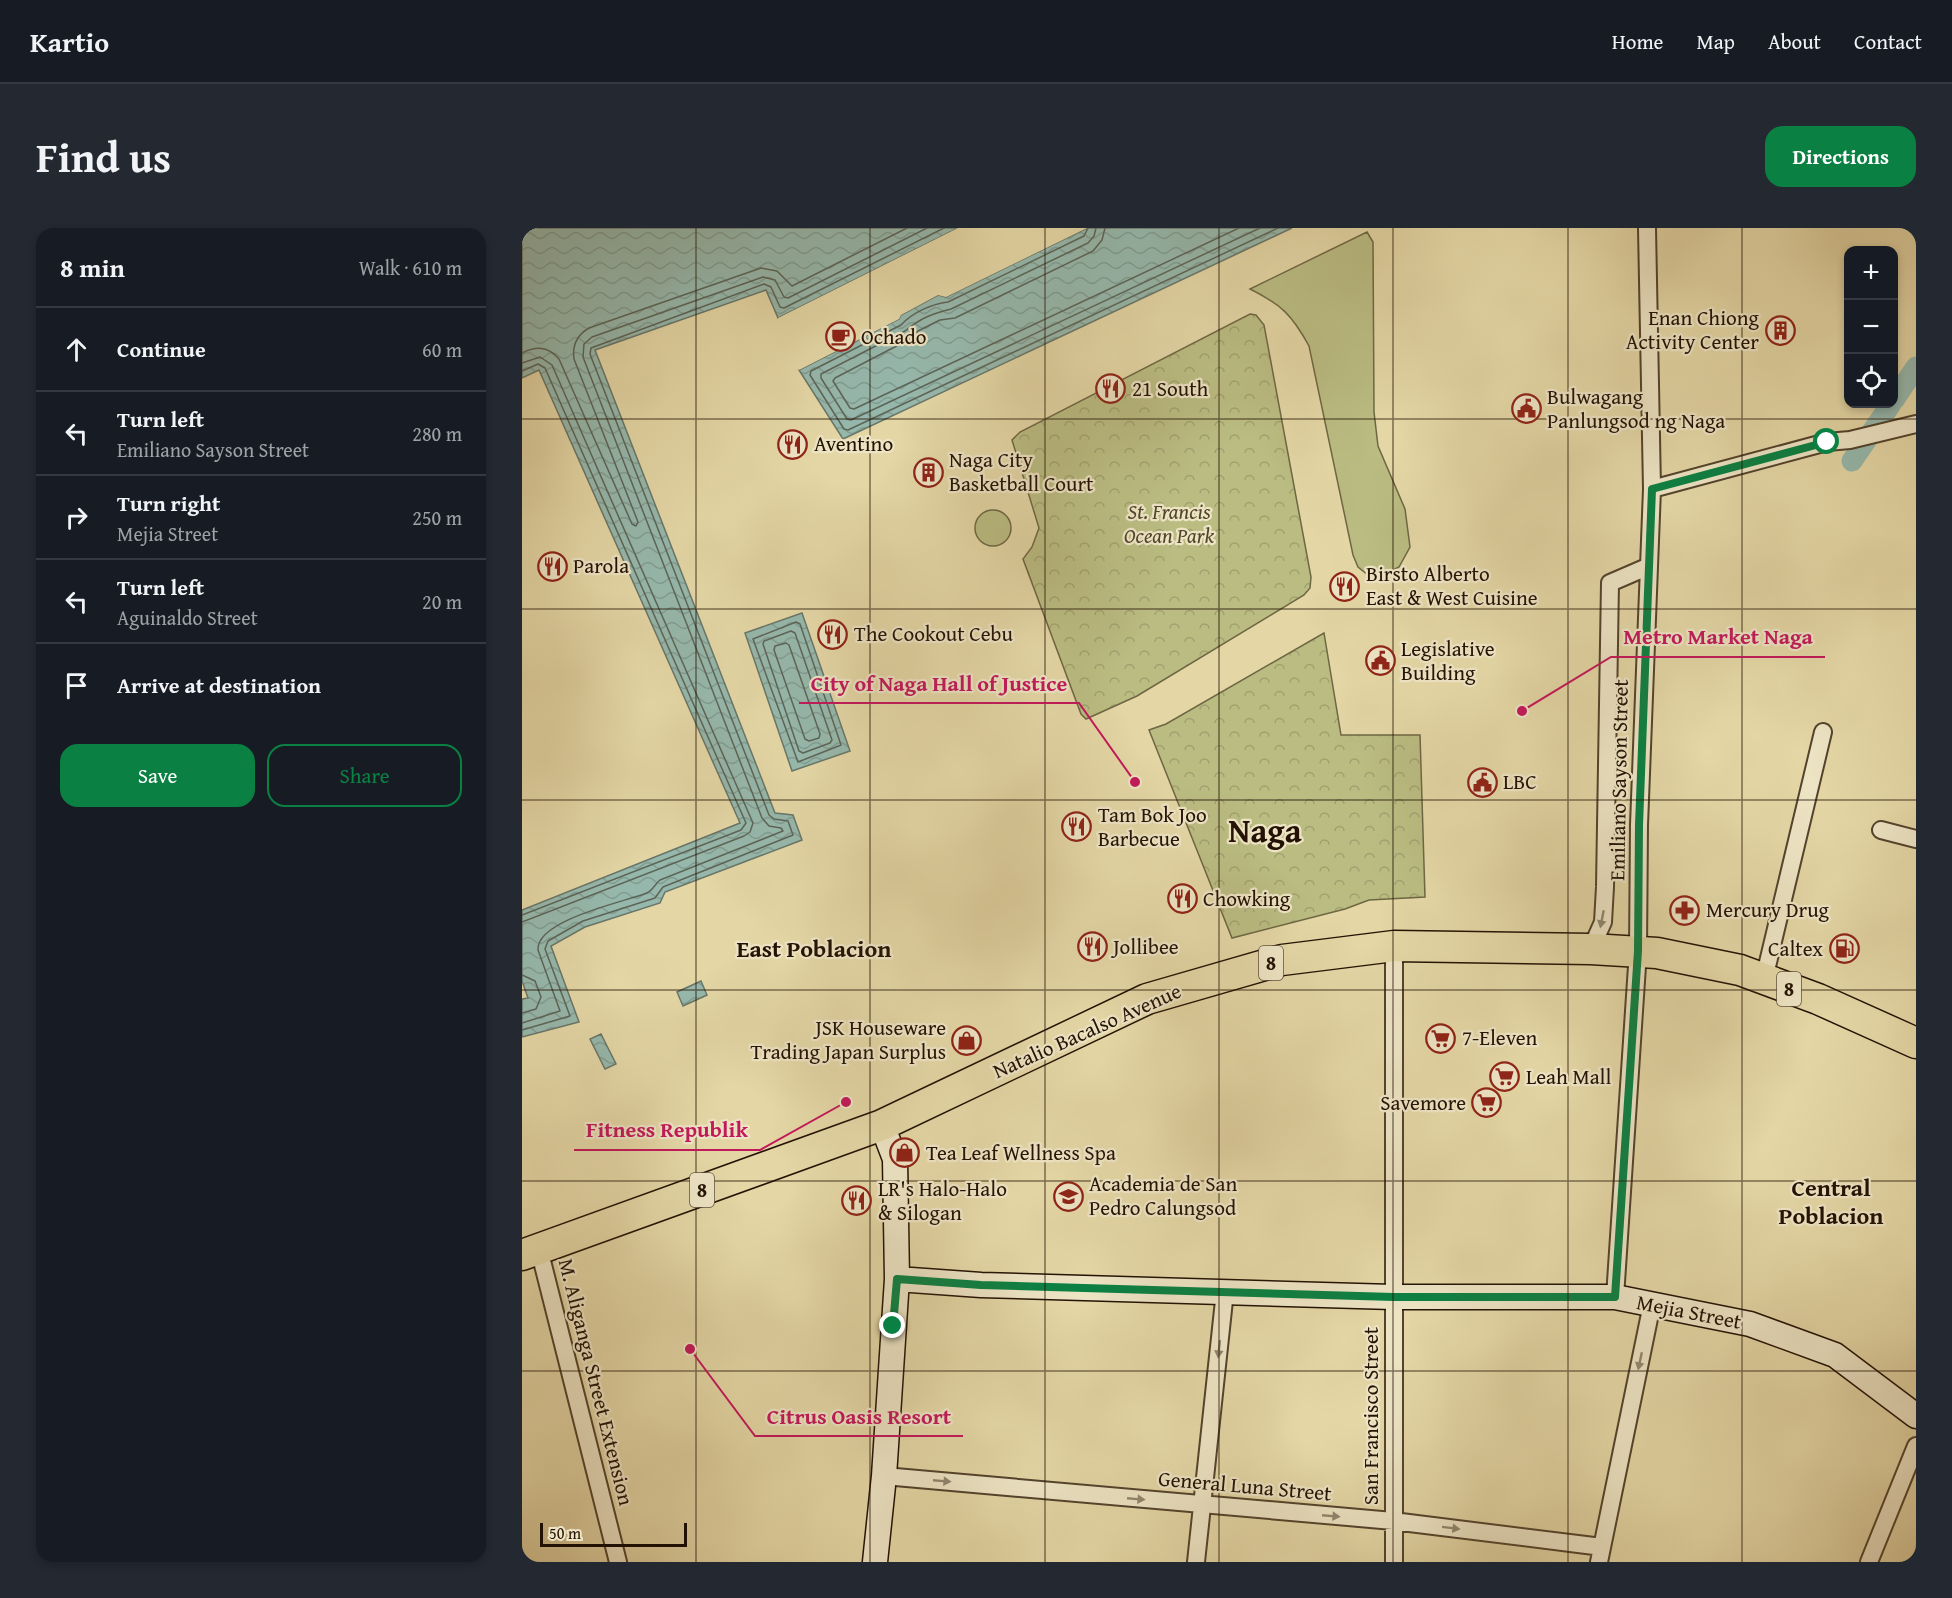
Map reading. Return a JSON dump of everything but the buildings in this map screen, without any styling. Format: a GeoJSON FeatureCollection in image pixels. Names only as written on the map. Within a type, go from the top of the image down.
{"type":"FeatureCollection","features":[{"type":"Feature","properties":{"kind":"highway","name":"Natalio Bacalso Avenue"},"geometry":{"type":"LineString","coordinates":[[531,1252],[882,1125],[1147,999],[1282,960],[1394,946],[1638,951],[1740,970],[1818,999],[1916,1043]]}},
{"type":"Feature","properties":{"kind":"street","name":"Emiliano Sayson Street"},"geometry":{"type":"LineString","coordinates":[[1615,1297],[1638,951],[1639,825],[1647,567],[1652,489],[1647,228]]}},
{"type":"Feature","properties":{"kind":"street"},"geometry":{"type":"LineString","coordinates":[[1652,489],[1827,442],[1850,440],[1916,424]]}},
{"type":"Feature","properties":{"kind":"street","name":"Emiliano Sayson Street"},"geometry":{"type":"LineString","coordinates":[[1592,949],[1603,922],[1605,887],[1610,583],[1647,567]]}},
{"type":"Feature","properties":{"kind":"street"},"geometry":{"type":"LineString","coordinates":[[1764,979],[1823,732]]}},
{"type":"Feature","properties":{"kind":"street"},"geometry":{"type":"LineString","coordinates":[[1881,830],[1916,840]]}},
{"type":"Feature","properties":{"kind":"street","name":"San Francisco Street"},"geometry":{"type":"LineString","coordinates":[[1394,946],[1394,1562]]}},
{"type":"Feature","properties":{"kind":"street"},"geometry":{"type":"LineString","coordinates":[[875,1562],[884,1476],[897,1279],[896,1160],[882,1125]]}},
{"type":"Feature","properties":{"kind":"street","name":"M. Aliganga Street Extension"},"geometry":{"type":"LineString","coordinates":[[531,1252],[618,1562]]}},
{"type":"Feature","properties":{"kind":"street","name":"Mejia Street"},"geometry":{"type":"LineString","coordinates":[[897,1279],[981,1285],[1394,1297],[1615,1297],[1750,1323],[1835,1355],[1916,1416]]}},
{"type":"Feature","properties":{"kind":"street"},"geometry":{"type":"LineString","coordinates":[[1196,1562],[1225,1291]]}},
{"type":"Feature","properties":{"kind":"street"},"geometry":{"type":"LineString","coordinates":[[1600,1554],[1652,1304]]}},
{"type":"Feature","properties":{"kind":"street"},"geometry":{"type":"LineString","coordinates":[[1869,1562],[1916,1446]]}},
{"type":"Feature","properties":{"kind":"street","name":"General Luna Street"},"geometry":{"type":"LineString","coordinates":[[884,1476],[1393,1521],[1600,1554]]}},
{"type":"Feature","properties":{"kind":"green space"},"geometry":{"type":"Polygon","coordinates":[[[1367,232],[1373,242],[1374,412],[1378,446],[1405,509],[1410,547],[1399,567],[1384,575],[1368,575],[1358,567],[1353,555],[1309,346],[1285,312],[1250,289],[1367,232]]]}},
{"type":"Feature","properties":{"kind":"green space","name":"St. Francis Ocean Park"},"geometry":{"type":"Polygon","coordinates":[[[1250,314],[1256,315],[1264,325],[1311,577],[1310,588],[1304,595],[1137,696],[1086,719],[1081,714],[1023,559],[1032,547],[1039,528],[1012,440],[1020,432],[1250,314]]]}},
{"type":"Feature","properties":{"kind":"green space"},"geometry":{"type":"Polygon","coordinates":[[[993,510],[1006,515],[1011,528],[1006,541],[993,546],[980,541],[975,528],[980,515],[993,510]]]}},
{"type":"Feature","properties":{"kind":"green space"},"geometry":{"type":"Polygon","coordinates":[[[1324,633],[1341,735],[1420,735],[1425,897],[1369,900],[1345,909],[1232,938],[1149,730],[1166,724],[1324,633]]]}},
{"type":"Feature","properties":{"kind":"water"},"geometry":{"type":"Polygon","coordinates":[[[522,228],[958,228],[778,318],[766,290],[595,350],[775,813],[793,815],[802,840],[665,892],[660,903],[585,927],[551,946],[579,1022],[522,1037],[522,999],[528,998],[522,981],[522,910],[740,823],[539,370],[522,378],[522,228]]]}},
{"type":"Feature","properties":{"kind":"water"},"geometry":{"type":"Polygon","coordinates":[[[1087,228],[1292,228],[843,439],[799,370],[899,319],[901,315],[938,295],[946,297],[1087,228]]]}},
{"type":"Feature","properties":{"kind":"water"},"geometry":{"type":"Polygon","coordinates":[[[802,613],[850,751],[792,771],[745,633],[802,613]]]}},
{"type":"Feature","properties":{"kind":"water"},"geometry":{"type":"Polygon","coordinates":[[[701,981],[707,995],[683,1006],[677,992],[701,981]]]}},
{"type":"Feature","properties":{"kind":"water"},"geometry":{"type":"Polygon","coordinates":[[[601,1034],[616,1064],[605,1069],[590,1039],[601,1034]]]}},
{"type":"Feature","properties":{"kind":"pier"},"geometry":{"type":"Polygon","coordinates":[[[961,228],[959,231],[779,320],[778,318],[961,228]]]}},
{"type":"Feature","properties":{"kind":"pier"},"geometry":{"type":"Polygon","coordinates":[[[1081,228],[1087,228],[946,297],[938,295],[901,315],[899,319],[799,370],[798,367],[897,317],[899,312],[937,293],[945,294],[1081,228]]]}},
{"type":"Feature","properties":{"kind":"waterway"},"geometry":{"type":"LineString","coordinates":[[1898,394],[1916,367]]}},
{"type":"Feature","properties":{"kind":"waterway"},"geometry":{"type":"LineString","coordinates":[[1852,461],[1888,408]]}},
{"type":"Feature","properties":{"kind":"place","name":"Enan Chiong Activity Center"},"geometry":{"type":"Point","coordinates":[1780,330]}},
{"type":"Feature","properties":{"kind":"place","name":"Ochado"},"geometry":{"type":"Point","coordinates":[840,337]}},
{"type":"Feature","properties":{"kind":"place","name":"21 South"},"geometry":{"type":"Point","coordinates":[1111,389]}},
{"type":"Feature","properties":{"kind":"place","name":"Bulwagang Panlungsod ng Naga"},"geometry":{"type":"Point","coordinates":[1526,409]}},
{"type":"Feature","properties":{"kind":"place","name":"Aventino"},"geometry":{"type":"Point","coordinates":[793,444]}},
{"type":"Feature","properties":{"kind":"place","name":"Naga City Basketball Court"},"geometry":{"type":"Point","coordinates":[928,472]}},
{"type":"Feature","properties":{"kind":"place","name":"Parola"},"geometry":{"type":"Point","coordinates":[552,566]}},
{"type":"Feature","properties":{"kind":"place","name":"Birsto Alberto East & West Cuisine"},"geometry":{"type":"Point","coordinates":[1345,586]}},
{"type":"Feature","properties":{"kind":"place","name":"The Cookout Cebu"},"geometry":{"type":"Point","coordinates":[833,634]}},
{"type":"Feature","properties":{"kind":"place","name":"Legislative Building"},"geometry":{"type":"Point","coordinates":[1380,661]}},
{"type":"Feature","properties":{"kind":"place","name":"Metro Market Naga"},"geometry":{"type":"Point","coordinates":[1522,711]}},
{"type":"Feature","properties":{"kind":"place","name":"City of Naga Hall of Justice"},"geometry":{"type":"Point","coordinates":[1135,782]}},
{"type":"Feature","properties":{"kind":"place","name":"LBC"},"geometry":{"type":"Point","coordinates":[1482,782]}},
{"type":"Feature","properties":{"kind":"place","name":"Tam Bok Joo Barbecue"},"geometry":{"type":"Point","coordinates":[1077,827]}},
{"type":"Feature","properties":{"kind":"place","name":"Chowking"},"geometry":{"type":"Point","coordinates":[1182,899]}},
{"type":"Feature","properties":{"kind":"place","name":"Mercury Drug"},"geometry":{"type":"Point","coordinates":[1685,910]}},
{"type":"Feature","properties":{"kind":"place","name":"Jollibee"},"geometry":{"type":"Point","coordinates":[1092,947]}},
{"type":"Feature","properties":{"kind":"place","name":"Caltex"},"geometry":{"type":"Point","coordinates":[1844,949]}},
{"type":"Feature","properties":{"kind":"place","name":"7-Eleven"},"geometry":{"type":"Point","coordinates":[1441,1038]}},
{"type":"Feature","properties":{"kind":"place","name":"JSK Houseware Trading Japan Surplus"},"geometry":{"type":"Point","coordinates":[967,1040]}},
{"type":"Feature","properties":{"kind":"place","name":"Leah Mall"},"geometry":{"type":"Point","coordinates":[1505,1077]}},
{"type":"Feature","properties":{"kind":"place","name":"Fitness Republik"},"geometry":{"type":"Point","coordinates":[846,1102]}},
{"type":"Feature","properties":{"kind":"place","name":"Savemore"},"geometry":{"type":"Point","coordinates":[1487,1103]}},
{"type":"Feature","properties":{"kind":"place","name":"Tea Leaf Wellness Spa"},"geometry":{"type":"Point","coordinates":[905,1153]}},
{"type":"Feature","properties":{"kind":"place","name":"Academia de San Pedro Calungsod"},"geometry":{"type":"Point","coordinates":[1068,1196]}},
{"type":"Feature","properties":{"kind":"place","name":"LR's Halo-Halo & Silogan"},"geometry":{"type":"Point","coordinates":[857,1201]}},
{"type":"Feature","properties":{"kind":"place","name":"Citrus Oasis Resort"},"geometry":{"type":"Point","coordinates":[690,1349]}},
{"type":"Feature","properties":{"kind":"district","name":"Naga"},"geometry":{"type":"Point","coordinates":[1265,830]}},
{"type":"Feature","properties":{"kind":"district","name":"East Poblacion"},"geometry":{"type":"Point","coordinates":[814,949]}},
{"type":"Feature","properties":{"kind":"district","name":"Central Poblacion"},"geometry":{"type":"Point","coordinates":[1831,1202]}},
{"type":"Feature","properties":{"kind":"route"},"geometry":{"type":"LineString","coordinates":[[893,1326],[897,1279],[981,1285],[1394,1297],[1615,1297],[1638,951],[1639,825],[1647,567],[1652,489],[1827,442]]}}]}
